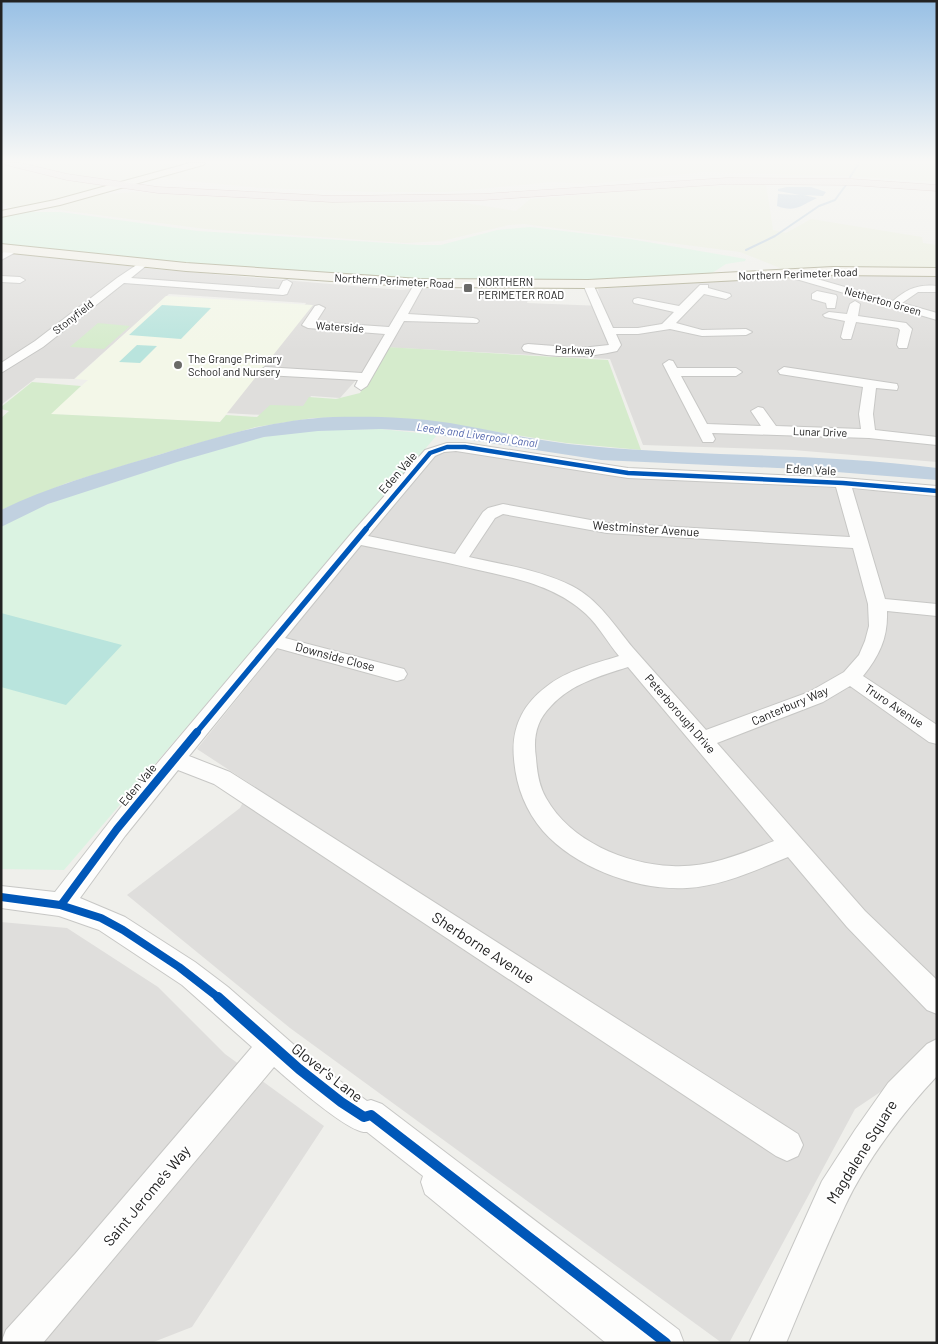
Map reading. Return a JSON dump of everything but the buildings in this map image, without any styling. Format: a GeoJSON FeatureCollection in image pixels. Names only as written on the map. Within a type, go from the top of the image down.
{"type":"FeatureCollection","features":[{"type":"Feature","properties":{"kind":"main road","name":"Northern Perimeter Road"},"geometry":{"type":"LineString","coordinates":[[7,249],[144,263],[420,283],[588,284],[832,271],[937,272]]}},
{"type":"Feature","properties":{"kind":"street"},"geometry":{"type":"LineString","coordinates":[[1,257],[7,249]]}},
{"type":"Feature","properties":{"kind":"street","name":"Stonyfield"},"geometry":{"type":"LineString","coordinates":[[1,369],[38,344],[144,263]]}},
{"type":"Feature","properties":{"kind":"street","name":"Netherton Green"},"geometry":{"type":"LineString","coordinates":[[800,277],[937,317]]}},
{"type":"Feature","properties":{"kind":"street"},"geometry":{"type":"LineString","coordinates":[[1,279],[20,280]]}},
{"type":"Feature","properties":{"kind":"street"},"geometry":{"type":"LineString","coordinates":[[121,280],[283,292],[287,283]]}},
{"type":"Feature","properties":{"kind":"street"},"geometry":{"type":"LineString","coordinates":[[265,371],[364,382],[420,283]]}},
{"type":"Feature","properties":{"kind":"street","name":"Parkway"},"geometry":{"type":"LineString","coordinates":[[528,348],[582,352],[613,348],[615,344],[588,284]]}},
{"type":"Feature","properties":{"kind":"street"},"geometry":{"type":"LineString","coordinates":[[895,304],[913,288],[937,289]]}},
{"type":"Feature","properties":{"kind":"street"},"geometry":{"type":"LineString","coordinates":[[609,331],[655,330],[668,325],[703,289],[726,296]]}},
{"type":"Feature","properties":{"kind":"street"},"geometry":{"type":"LineString","coordinates":[[847,337],[856,297],[855,293]]}},
{"type":"Feature","properties":{"kind":"street"},"geometry":{"type":"LineString","coordinates":[[638,301],[681,310]]}},
{"type":"Feature","properties":{"kind":"street"},"geometry":{"type":"LineString","coordinates":[[831,301],[829,318],[852,318],[902,325],[906,329],[903,345]]}},
{"type":"Feature","properties":{"kind":"street","name":"Waterside"},"geometry":{"type":"LineString","coordinates":[[319,308],[308,325],[392,331]]}},
{"type":"Feature","properties":{"kind":"street"},"geometry":{"type":"LineString","coordinates":[[400,317],[473,321]]}},
{"type":"Feature","properties":{"kind":"street"},"geometry":{"type":"LineString","coordinates":[[668,325],[704,336],[746,332]]}},
{"type":"Feature","properties":{"kind":"street","name":"Lunar Drive"},"geometry":{"type":"LineString","coordinates":[[735,372],[672,368],[705,434],[771,430],[869,434],[937,441]]}},
{"type":"Feature","properties":{"kind":"street"},"geometry":{"type":"LineString","coordinates":[[784,371],[892,387]]}},
{"type":"Feature","properties":{"kind":"street"},"geometry":{"type":"LineString","coordinates":[[869,434],[866,414],[870,384]]}},
{"type":"Feature","properties":{"kind":"street"},"geometry":{"type":"LineString","coordinates":[[758,411],[771,430]]}},
{"type":"Feature","properties":{"kind":"street","name":"Eden Vale"},"geometry":{"type":"LineString","coordinates":[[61,905],[88,865],[430,453],[446,447],[466,447],[628,473],[843,483],[937,491]]}},
{"type":"Feature","properties":{"kind":"street","name":"Canterbury Way"},"geometry":{"type":"LineString","coordinates":[[703,740],[816,697],[851,677],[868,658],[875,641],[878,626],[877,604],[843,483]]}},
{"type":"Feature","properties":{"kind":"street","name":"Westminster Avenue"},"geometry":{"type":"LineString","coordinates":[[459,560],[489,515],[494,511],[503,509],[607,528],[859,543]]}},
{"type":"Feature","properties":{"kind":"street","name":"Peterborough Drive"},"geometry":{"type":"LineString","coordinates":[[356,540],[530,576],[568,591],[593,610],[856,919],[937,1000]]}},
{"type":"Feature","properties":{"kind":"street"},"geometry":{"type":"LineString","coordinates":[[877,604],[937,610]]}},
{"type":"Feature","properties":{"kind":"street","name":"Downside Close"},"geometry":{"type":"LineString","coordinates":[[273,641],[397,674]]}},
{"type":"Feature","properties":{"kind":"street"},"geometry":{"type":"LineString","coordinates":[[633,659],[582,675],[560,687],[543,701],[524,733],[525,776],[532,795],[558,832],[602,861],[641,872],[671,877],[703,876],[726,870],[791,844]]}},
{"type":"Feature","properties":{"kind":"street","name":"Truro Avenue"},"geometry":{"type":"LineString","coordinates":[[851,677],[937,736]]}},
{"type":"Feature","properties":{"kind":"street","name":"Sherborne Avenue"},"geometry":{"type":"LineString","coordinates":[[174,760],[205,770],[222,778],[787,1145]]}},
{"type":"Feature","properties":{"kind":"street","name":"Glover's Lane"},"geometry":{"type":"LineString","coordinates":[[1,897],[28,898],[95,915],[133,936],[197,980],[272,1047],[346,1106],[364,1117],[366,1124],[635,1343]]}},
{"type":"Feature","properties":{"kind":"street","name":"Saint Jerome's Way"},"geometry":{"type":"LineString","coordinates":[[19,1343],[87,1266],[272,1047]]}},
{"type":"Feature","properties":{"kind":"street","name":"Magdalene Square"},"geometry":{"type":"LineString","coordinates":[[767,1343],[834,1193],[866,1140],[900,1094],[937,1054]]}},
{"type":"Feature","properties":{"kind":"street","name":"Glover's Lane"},"geometry":{"type":"LineString","coordinates":[[364,1117],[371,1114],[666,1343]]}},
{"type":"Feature","properties":{"kind":"shaded area"},"geometry":{"type":"Polygon","coordinates":[[[181,226],[506,226],[442,241],[406,243],[181,226]]]}},
{"type":"Feature","properties":{"kind":"shaded area"},"geometry":{"type":"Polygon","coordinates":[[[537,226],[772,226],[773,230],[786,233],[799,226],[852,226],[922,237],[923,243],[937,245],[937,269],[785,270],[740,252],[537,226]]]}},
{"type":"Feature","properties":{"kind":"shaded area"},"geometry":{"type":"Polygon","coordinates":[[[15,253],[154,269],[401,290],[425,288],[476,291],[493,288],[531,290],[527,303],[602,306],[598,289],[708,280],[810,275],[886,274],[937,277],[937,462],[793,450],[643,445],[610,359],[381,347],[366,369],[340,398],[311,396],[304,406],[263,415],[225,413],[306,303],[169,294],[74,379],[36,378],[1,405],[1,259],[15,253]]]}},
{"type":"Feature","properties":{"kind":"shaded area","name":"The Grange Primary School and Nursery"},"geometry":{"type":"Polygon","coordinates":[[[166,296],[313,305],[220,422],[50,414],[88,380],[75,379],[166,296]]]}},
{"type":"Feature","properties":{"kind":"shaded area"},"geometry":{"type":"Polygon","coordinates":[[[162,305],[211,308],[181,339],[129,335],[162,305]]]}},
{"type":"Feature","properties":{"kind":"shaded area"},"geometry":{"type":"Polygon","coordinates":[[[137,345],[157,346],[140,363],[119,362],[137,345]]]}},
{"type":"Feature","properties":{"kind":"shaded area"},"geometry":{"type":"Polygon","coordinates":[[[451,448],[618,474],[937,495],[937,1054],[855,1109],[729,1343],[722,1343],[290,1028],[127,895],[240,808],[252,785],[197,749],[434,453],[451,448]]]}},
{"type":"Feature","properties":{"kind":"shaded area"},"geometry":{"type":"Polygon","coordinates":[[[1,613],[122,645],[66,705],[1,687],[1,613]]]}},
{"type":"Feature","properties":{"kind":"shaded area"},"geometry":{"type":"Polygon","coordinates":[[[1,922],[67,928],[158,987],[225,1054],[324,1126],[192,1327],[151,1343],[1,1343],[1,922]]]}},
{"type":"Feature","properties":{"kind":"green space"},"geometry":{"type":"Polygon","coordinates":[[[1,226],[160,226],[198,231],[419,245],[441,245],[497,230],[530,227],[630,239],[746,259],[745,261],[726,264],[712,273],[568,281],[388,279],[263,271],[114,254],[89,254],[1,246],[1,226]]]}},
{"type":"Feature","properties":{"kind":"green space"},"geometry":{"type":"Polygon","coordinates":[[[98,323],[130,326],[104,349],[70,347],[98,323]]]}},
{"type":"Feature","properties":{"kind":"green space"},"geometry":{"type":"Polygon","coordinates":[[[386,347],[608,360],[641,450],[566,443],[423,420],[354,417],[313,418],[256,427],[181,448],[67,483],[1,510],[1,418],[9,411],[1,409],[1,407],[32,382],[81,386],[51,414],[220,422],[226,415],[257,417],[270,405],[303,406],[309,397],[336,399],[360,393],[386,347]]]}},
{"type":"Feature","properties":{"kind":"green space"},"geometry":{"type":"Polygon","coordinates":[[[381,429],[437,435],[64,870],[1,869],[1,527],[29,512],[58,500],[245,441],[322,430],[381,429]]]}},
{"type":"Feature","properties":{"kind":"water","name":"Leeds and Liverpool Canal"},"geometry":{"type":"Polygon","coordinates":[[[333,417],[421,419],[589,446],[893,463],[937,468],[937,480],[799,469],[601,460],[413,431],[381,429],[318,431],[264,437],[177,462],[48,504],[1,527],[1,510],[73,481],[194,444],[262,426],[333,417]]]}},
{"type":"Feature","properties":{"kind":"waterway"},"geometry":{"type":"LineString","coordinates":[[746,250],[775,236],[790,226]]}},
{"type":"Feature","properties":{"kind":"cycle path"},"geometry":{"type":"LineString","coordinates":[[61,905],[136,805],[430,453],[438,449],[465,447],[628,473],[843,483],[937,491]]}},
{"type":"Feature","properties":{"kind":"cycle path"},"geometry":{"type":"LineString","coordinates":[[1,897],[49,902],[72,907],[94,915],[116,925],[179,967],[218,997],[320,1086],[364,1117],[371,1115],[666,1343]]}},
{"type":"Feature","properties":{"kind":"place","name":"NORTHERN PERIMETER ROAD"},"geometry":{"type":"Point","coordinates":[468,288]}},
{"type":"Feature","properties":{"kind":"place","name":"The Grange Primary School and Nursery"},"geometry":{"type":"Point","coordinates":[178,365]}}]}
